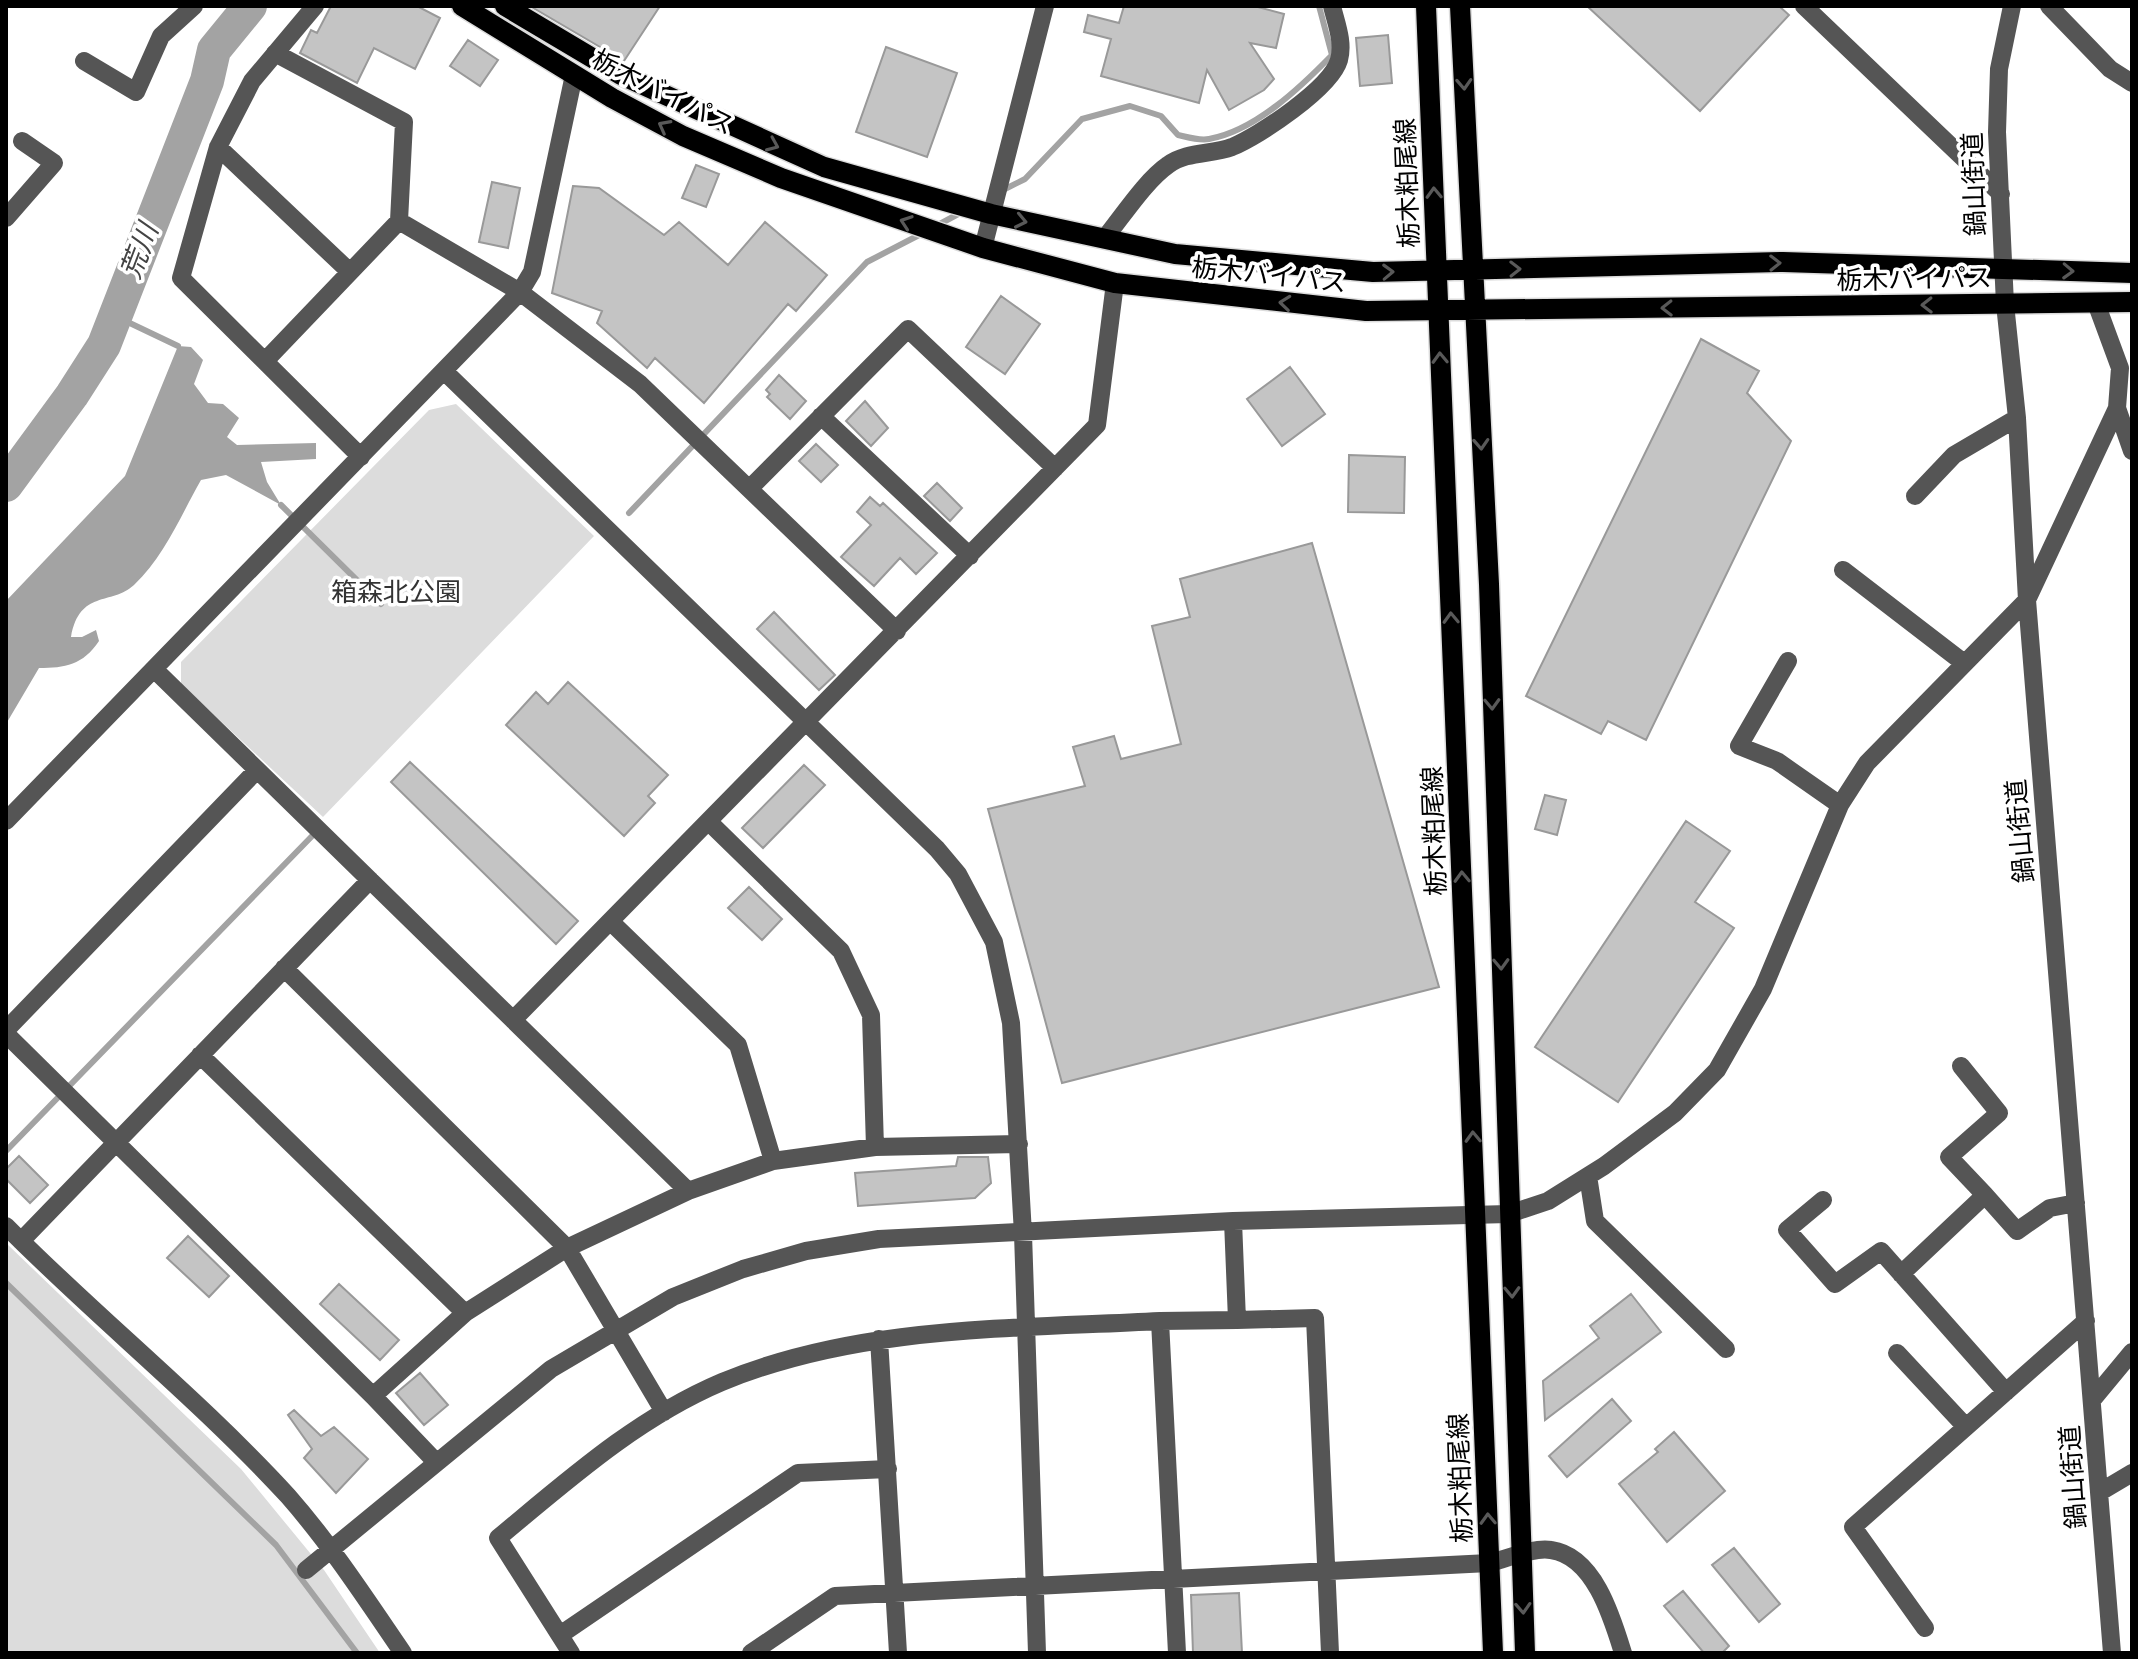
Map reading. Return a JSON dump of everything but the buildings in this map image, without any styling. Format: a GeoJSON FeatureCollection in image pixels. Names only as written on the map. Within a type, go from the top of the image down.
{"type":"FeatureCollection","features":[{"type":"Feature","properties":{"kind":"main road","name":"栃木バイパス"},"geometry":{"type":"LineString","coordinates":[[462,6],[574,75],[683,136],[781,178],[983,248],[1115,283],[1366,311],[2132,302]]}},
{"type":"Feature","properties":{"kind":"main road","name":"栃木バイパス"},"geometry":{"type":"LineString","coordinates":[[505,6],[621,75],[721,123],[824,167],[991,214],[1175,254],[1373,272],[1783,262],[2132,273]]}},
{"type":"Feature","properties":{"kind":"main road","name":"栃木粕尾線"},"geometry":{"type":"LineString","coordinates":[[1426,6],[1493,1653]]}},
{"type":"Feature","properties":{"kind":"main road"},"geometry":{"type":"LineString","coordinates":[[1460,6],[1489,584],[1525,1653]]}},
{"type":"Feature","properties":{"kind":"street"},"geometry":{"type":"LineString","coordinates":[[84,61],[136,92],[161,36],[194,6]]}},
{"type":"Feature","properties":{"kind":"street"},"geometry":{"type":"LineString","coordinates":[[315,6],[252,81],[218,147],[181,278],[361,457]]}},
{"type":"Feature","properties":{"kind":"street"},"geometry":{"type":"LineString","coordinates":[[983,248],[1045,6]]}},
{"type":"Feature","properties":{"kind":"street"},"geometry":{"type":"LineString","coordinates":[[1104,239],[1169,163],[1188,154],[1230,148],[1282,117],[1330,77],[1338,62],[1341,44],[1332,6]]}},
{"type":"Feature","properties":{"kind":"street"},"geometry":{"type":"LineString","coordinates":[[1804,6],[2001,194]]}},
{"type":"Feature","properties":{"kind":"street","name":"鍋山街道"},"geometry":{"type":"LineString","coordinates":[[2012,6],[1999,69],[2005,304],[2017,418],[2027,600],[2112,1653]]}},
{"type":"Feature","properties":{"kind":"street"},"geometry":{"type":"LineString","coordinates":[[2049,6],[2110,69],[2132,83]]}},
{"type":"Feature","properties":{"kind":"street"},"geometry":{"type":"LineString","coordinates":[[265,361],[399,221],[404,122],[275,53]]}},
{"type":"Feature","properties":{"kind":"street"},"geometry":{"type":"LineString","coordinates":[[6,821],[520,292],[532,272],[574,75]]}},
{"type":"Feature","properties":{"kind":"street"},"geometry":{"type":"LineString","coordinates":[[6,218],[54,163],[22,141]]}},
{"type":"Feature","properties":{"kind":"street"},"geometry":{"type":"LineString","coordinates":[[218,147],[350,272]]}},
{"type":"Feature","properties":{"kind":"street"},"geometry":{"type":"LineString","coordinates":[[399,221],[520,292],[640,384],[751,487],[897,631]]}},
{"type":"Feature","properties":{"kind":"street"},"geometry":{"type":"LineString","coordinates":[[513,1020],[710,823],[1097,425],[1115,283]]}},
{"type":"Feature","properties":{"kind":"street"},"geometry":{"type":"LineString","coordinates":[[306,1570],[435,1461],[551,1369],[615,1328],[673,1297],[743,1269],[806,1251],[879,1239],[1233,1221],[1509,1214],[1548,1201],[1588,1176],[1675,1113],[1717,1070],[1763,989],[1840,805],[1867,763],[2027,600],[2117,408],[2120,368],[2096,303]]}},
{"type":"Feature","properties":{"kind":"street"},"geometry":{"type":"LineString","coordinates":[[751,487],[908,329],[1055,468]]}},
{"type":"Feature","properties":{"kind":"street"},"geometry":{"type":"LineString","coordinates":[[444,371],[937,849],[977,906],[994,942],[1005,990],[1019,1144],[1037,1653]]}},
{"type":"Feature","properties":{"kind":"street"},"geometry":{"type":"LineString","coordinates":[[2117,408],[2132,451]]}},
{"type":"Feature","properties":{"kind":"street"},"geometry":{"type":"LineString","coordinates":[[821,416],[970,556]]}},
{"type":"Feature","properties":{"kind":"street"},"geometry":{"type":"LineString","coordinates":[[1915,496],[1954,455],[2017,418]]}},
{"type":"Feature","properties":{"kind":"street"},"geometry":{"type":"LineString","coordinates":[[1843,570],[1964,663]]}},
{"type":"Feature","properties":{"kind":"street"},"geometry":{"type":"LineString","coordinates":[[1788,661],[1739,746],[1777,761],[1840,805]]}},
{"type":"Feature","properties":{"kind":"street"},"geometry":{"type":"LineString","coordinates":[[154,669],[688,1191]]}},
{"type":"Feature","properties":{"kind":"street"},"geometry":{"type":"LineString","coordinates":[[257,770],[6,1032],[435,1461]]}},
{"type":"Feature","properties":{"kind":"street"},"geometry":{"type":"LineString","coordinates":[[710,823],[841,951],[871,1015],[875,1147]]}},
{"type":"Feature","properties":{"kind":"street"},"geometry":{"type":"LineString","coordinates":[[21,1241],[370,880]]}},
{"type":"Feature","properties":{"kind":"street"},"geometry":{"type":"LineString","coordinates":[[611,922],[738,1045],[773,1161]]}},
{"type":"Feature","properties":{"kind":"street"},"geometry":{"type":"LineString","coordinates":[[284,968],[567,1248],[664,1412]]}},
{"type":"Feature","properties":{"kind":"street"},"geometry":{"type":"LineString","coordinates":[[200,1055],[465,1313]]}},
{"type":"Feature","properties":{"kind":"street"},"geometry":{"type":"LineString","coordinates":[[1961,1066],[1999,1113],[1949,1157],[2017,1231],[2050,1208],[2076,1203]]}},
{"type":"Feature","properties":{"kind":"street"},"geometry":{"type":"LineString","coordinates":[[373,1396],[465,1313],[567,1248],[688,1191],[773,1161],[875,1147],[1019,1144]]}},
{"type":"Feature","properties":{"kind":"street"},"geometry":{"type":"LineString","coordinates":[[1588,1176],[1595,1221],[1726,1349]]}},
{"type":"Feature","properties":{"kind":"street"},"geometry":{"type":"LineString","coordinates":[[1901,1274],[1985,1195]]}},
{"type":"Feature","properties":{"kind":"street"},"geometry":{"type":"LineString","coordinates":[[1823,1200],[1787,1230],[1835,1284],[1881,1251],[2006,1392]]}},
{"type":"Feature","properties":{"kind":"street"},"geometry":{"type":"LineString","coordinates":[[1233,1221],[1237,1320]]}},
{"type":"Feature","properties":{"kind":"street"},"geometry":{"type":"LineString","coordinates":[[6,1226],[248,1454],[331,1547],[403,1653]]}},
{"type":"Feature","properties":{"kind":"street"},"geometry":{"type":"LineString","coordinates":[[571,1653],[498,1538],[600,1453],[664,1412],[721,1383],[792,1358],[879,1339],[1160,1321],[1315,1318],[1330,1653]]}},
{"type":"Feature","properties":{"kind":"street"},"geometry":{"type":"LineString","coordinates":[[1160,1321],[1177,1653]]}},
{"type":"Feature","properties":{"kind":"street"},"geometry":{"type":"LineString","coordinates":[[1925,1628],[1853,1527],[2086,1321]]}},
{"type":"Feature","properties":{"kind":"street"},"geometry":{"type":"LineString","coordinates":[[879,1339],[898,1653]]}},
{"type":"Feature","properties":{"kind":"street"},"geometry":{"type":"LineString","coordinates":[[2093,1399],[2132,1352]]}},
{"type":"Feature","properties":{"kind":"street"},"geometry":{"type":"LineString","coordinates":[[1897,1353],[1966,1427]]}},
{"type":"Feature","properties":{"kind":"street"},"geometry":{"type":"LineString","coordinates":[[560,1635],[798,1473],[888,1469]]}},
{"type":"Feature","properties":{"kind":"street"},"geometry":{"type":"LineString","coordinates":[[2100,1492],[2132,1473]]}},
{"type":"Feature","properties":{"kind":"street"},"geometry":{"type":"LineString","coordinates":[[751,1653],[835,1596],[1489,1563],[1548,1549],[1568,1555],[1594,1581],[1623,1653]]}},
{"type":"Feature","properties":{"kind":"green space","name":"箱森北公園"},"geometry":{"type":"Polygon","coordinates":[[[456,404],[594,536],[323,817],[181,684],[181,662],[429,410],[456,404]]]}},
{"type":"Feature","properties":{"kind":"green space"},"geometry":{"type":"Polygon","coordinates":[[[6,1243],[241,1469],[324,1570],[380,1653],[6,1653],[6,1243]]]}},
{"type":"Feature","properties":{"kind":"shaded area"},"geometry":{"type":"Polygon","coordinates":[[[178,346],[191,347],[203,360],[194,384],[208,403],[223,404],[239,418],[227,437],[237,445],[316,443],[316,459],[261,462],[267,482],[281,505],[226,475],[201,480],[163,549],[145,574],[125,591],[97,601],[81,612],[71,637],[82,637],[96,630],[99,641],[93,649],[73,664],[39,668],[6,724],[6,601],[125,476],[178,346]]]}},
{"type":"Feature","properties":{"kind":"waterway","name":"荒川"},"geometry":{"type":"LineString","coordinates":[[6,485],[72,395],[104,345],[207,81],[214,50],[250,6]]}},
{"type":"Feature","properties":{"kind":"waterway"},"geometry":{"type":"LineString","coordinates":[[1003,190],[1025,179],[1082,119],[1130,106],[1161,116],[1178,135],[1193,138],[1205,139],[1243,127],[1292,94],[1332,55],[1319,6]]}},
{"type":"Feature","properties":{"kind":"waterway"},"geometry":{"type":"LineString","coordinates":[[936,226],[962,212]]}},
{"type":"Feature","properties":{"kind":"waterway"},"geometry":{"type":"LineString","coordinates":[[629,513],[867,262],[923,233]]}},
{"type":"Feature","properties":{"kind":"waterway"},"geometry":{"type":"LineString","coordinates":[[115,316],[178,346]]}},
{"type":"Feature","properties":{"kind":"waterway"},"geometry":{"type":"LineString","coordinates":[[281,505],[381,604]]}},
{"type":"Feature","properties":{"kind":"waterway"},"geometry":{"type":"LineString","coordinates":[[6,1151],[315,833]]}},
{"type":"Feature","properties":{"kind":"waterway"},"geometry":{"type":"LineString","coordinates":[[6,1283],[276,1545],[357,1653]]}}]}
